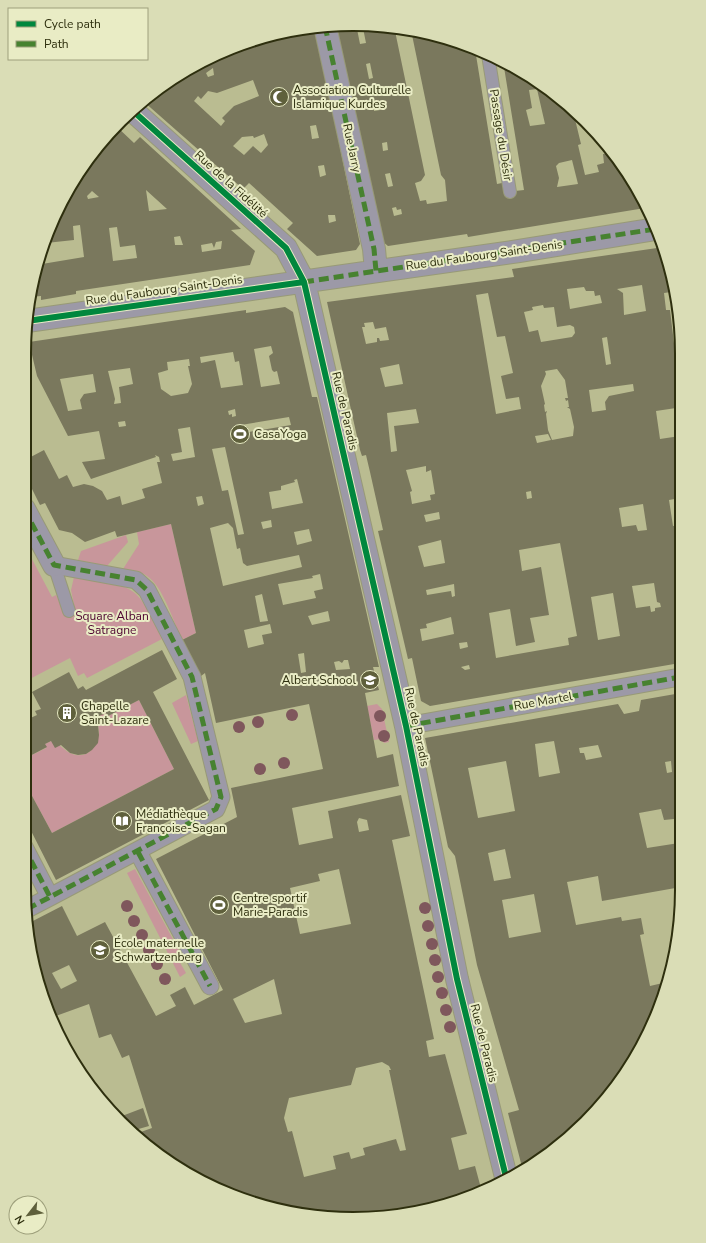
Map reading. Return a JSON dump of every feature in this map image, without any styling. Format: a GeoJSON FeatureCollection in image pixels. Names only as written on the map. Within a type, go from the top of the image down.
{"type":"FeatureCollection","features":[{"type":"Feature","properties":{"kind":"street","name":"Rue Jarry"},"geometry":{"type":"LineString","coordinates":[[326,33],[374,249],[376,271]]}},
{"type":"Feature","properties":{"kind":"street","name":"Rue de la Fidélité"},"geometry":{"type":"LineString","coordinates":[[137,115],[286,248],[304,282]]}},
{"type":"Feature","properties":{"kind":"street","name":"Rue du Faubourg Saint-Denis"},"geometry":{"type":"LineString","coordinates":[[33,320],[519,251],[650,230]]}},
{"type":"Feature","properties":{"kind":"street","name":"Rue de Paradis"},"geometry":{"type":"LineString","coordinates":[[304,282],[406,726],[457,979],[505,1174]]}},
{"type":"Feature","properties":{"kind":"street"},"geometry":{"type":"LineString","coordinates":[[31,522],[54,565],[136,580],[147,590],[192,677],[221,797],[216,809],[138,852],[32,907]]}},
{"type":"Feature","properties":{"kind":"street","name":"Rue Martel"},"geometry":{"type":"LineString","coordinates":[[406,726],[675,678]]}},
{"type":"Feature","properties":{"kind":"street"},"geometry":{"type":"LineString","coordinates":[[138,852],[210,986]]}},
{"type":"Feature","properties":{"kind":"street"},"geometry":{"type":"LineString","coordinates":[[31,860],[50,897]]}},
{"type":"Feature","properties":{"kind":"lane","name":"Passage du Désir"},"geometry":{"type":"LineString","coordinates":[[489,61],[510,192]]}},
{"type":"Feature","properties":{"kind":"lane"},"geometry":{"type":"LineString","coordinates":[[54,565],[69,611]]}},
{"type":"Feature","properties":{"kind":"green space"},"geometry":{"type":"Polygon","coordinates":[[[171,524],[196,633],[182,640],[168,605],[153,581],[141,573],[123,569],[139,544],[137,532],[171,524]]]}},
{"type":"Feature","properties":{"kind":"green space"},"geometry":{"type":"Polygon","coordinates":[[[126,535],[128,542],[107,566],[78,560],[81,551],[126,535]]]}},
{"type":"Feature","properties":{"kind":"green space","name":"Square Alban Satragne"},"geometry":{"type":"Polygon","coordinates":[[[31,557],[52,597],[56,595],[64,613],[76,615],[71,590],[74,577],[113,583],[127,588],[137,595],[153,620],[162,639],[87,678],[84,673],[78,676],[70,658],[31,678],[31,557]]]}},
{"type":"Feature","properties":{"kind":"green space"},"geometry":{"type":"Polygon","coordinates":[[[186,695],[198,741],[191,744],[172,703],[186,695]]]}},
{"type":"Feature","properties":{"kind":"green space"},"geometry":{"type":"Polygon","coordinates":[[[139,700],[174,769],[52,833],[31,794],[31,756],[46,748],[45,744],[51,741],[70,753],[83,755],[88,753],[96,744],[99,732],[98,725],[103,723],[99,716],[106,713],[108,716],[139,700]]]}},
{"type":"Feature","properties":{"kind":"green space"},"geometry":{"type":"Polygon","coordinates":[[[377,704],[382,709],[389,742],[384,743],[381,739],[374,740],[367,706],[377,704]]]}},
{"type":"Feature","properties":{"kind":"green space"},"geometry":{"type":"Polygon","coordinates":[[[135,869],[182,956],[178,959],[186,973],[180,977],[127,873],[135,869]]]}},
{"type":"Feature","properties":{"kind":"building"},"geometry":{"type":"Polygon","coordinates":[[[357,31],[360,44],[366,43],[364,32],[396,34],[425,175],[421,181],[415,183],[420,201],[426,200],[427,204],[447,201],[445,180],[441,175],[412,36],[457,48],[476,56],[497,184],[502,183],[505,185],[506,192],[524,190],[504,69],[532,85],[549,98],[575,120],[581,144],[578,145],[585,175],[599,172],[597,165],[604,163],[603,154],[605,154],[621,174],[641,209],[468,237],[467,234],[388,246],[382,241],[337,32],[357,31]],[[370,63],[366,64],[369,79],[373,78],[370,63]],[[537,89],[529,90],[532,108],[526,110],[530,126],[545,124],[537,89]],[[379,105],[374,107],[374,111],[380,110],[379,105]],[[387,142],[382,143],[383,151],[388,150],[387,142]],[[572,160],[559,163],[556,166],[559,178],[557,187],[578,184],[572,160]],[[390,173],[385,174],[388,187],[393,186],[390,173]],[[396,207],[392,208],[394,216],[402,214],[401,209],[397,210],[396,207]]]}},
{"type":"Feature","properties":{"kind":"building"},"geometry":{"type":"Polygon","coordinates":[[[316,33],[360,244],[356,250],[317,256],[287,229],[293,223],[249,183],[243,189],[148,105],[174,85],[211,64],[249,48],[290,37],[316,33]],[[213,68],[206,73],[208,77],[214,75],[213,68]],[[253,80],[217,93],[208,91],[201,99],[198,96],[194,101],[221,126],[225,121],[222,118],[234,106],[259,96],[253,80]],[[316,125],[310,126],[312,139],[319,138],[316,125]],[[264,134],[254,138],[253,136],[242,137],[233,146],[244,155],[253,146],[261,153],[268,145],[264,134]],[[324,165],[318,166],[320,177],[326,175],[324,165]],[[328,215],[329,223],[336,221],[335,215],[328,215]]]}},
{"type":"Feature","properties":{"kind":"building"},"geometry":{"type":"Polygon","coordinates":[[[120,130],[134,143],[140,137],[241,229],[231,230],[255,251],[250,265],[76,291],[76,294],[41,300],[41,296],[36,296],[44,264],[84,257],[80,225],[73,226],[74,240],[51,242],[64,211],[85,174],[120,130]],[[146,190],[149,211],[167,209],[146,190]],[[92,191],[87,196],[88,199],[99,197],[92,191]],[[117,227],[109,228],[113,261],[137,258],[135,245],[120,247],[117,227]],[[180,236],[174,237],[175,245],[183,245],[180,236]],[[222,241],[216,242],[214,248],[212,243],[201,245],[202,252],[221,249],[222,241]]]}},
{"type":"Feature","properties":{"kind":"building"},"geometry":{"type":"Polygon","coordinates":[[[658,249],[669,290],[669,292],[664,293],[666,310],[670,310],[675,353],[675,408],[656,411],[660,439],[675,437],[675,499],[669,500],[673,526],[675,526],[675,664],[430,706],[421,701],[412,658],[408,659],[378,531],[383,530],[370,472],[366,455],[362,456],[360,450],[327,302],[514,277],[512,269],[658,249]],[[642,285],[617,289],[623,293],[624,315],[646,311],[642,285]],[[584,287],[567,289],[570,309],[602,303],[600,295],[595,296],[594,291],[586,291],[584,287]],[[488,293],[476,295],[496,414],[521,409],[519,397],[506,399],[501,376],[513,373],[505,336],[497,337],[488,293]],[[543,305],[532,307],[533,310],[524,312],[529,332],[538,330],[541,342],[572,337],[575,333],[574,327],[570,325],[557,327],[554,307],[544,308],[543,305]],[[373,322],[364,323],[365,327],[362,327],[366,344],[377,342],[377,338],[379,338],[380,341],[389,340],[386,327],[375,329],[373,322]],[[607,337],[602,338],[606,365],[611,364],[607,337]],[[399,364],[380,368],[385,387],[403,384],[399,364]],[[557,369],[545,371],[546,374],[541,386],[545,404],[545,412],[547,411],[548,430],[552,440],[573,436],[574,427],[570,409],[567,407],[569,407],[568,400],[566,401],[565,398],[568,398],[565,380],[557,369]],[[633,384],[589,390],[592,412],[606,410],[605,402],[609,396],[634,391],[633,384]],[[416,409],[387,413],[391,452],[397,451],[394,426],[419,423],[416,409]],[[548,434],[535,436],[537,443],[551,440],[548,434]],[[426,466],[406,470],[412,491],[410,492],[412,504],[431,500],[430,495],[435,494],[431,470],[426,472],[426,466]],[[531,491],[526,492],[527,499],[532,498],[531,491]],[[643,504],[619,508],[622,527],[636,525],[638,531],[647,530],[643,504]],[[439,512],[424,515],[426,522],[440,519],[439,512]],[[441,540],[418,546],[424,567],[445,563],[441,540]],[[560,543],[519,550],[522,571],[541,567],[549,615],[530,618],[535,642],[516,646],[510,609],[489,613],[496,658],[569,645],[568,638],[577,636],[560,543]],[[654,583],[632,586],[636,608],[650,606],[651,612],[655,611],[655,608],[661,607],[660,603],[657,602],[654,583]],[[454,584],[426,590],[427,595],[451,591],[452,597],[455,596],[454,584]],[[613,593],[591,597],[598,640],[620,636],[613,593]],[[451,617],[426,624],[427,628],[420,629],[422,641],[454,634],[451,617]],[[467,642],[459,643],[460,649],[468,647],[467,642]],[[469,665],[461,667],[465,670],[470,669],[469,665]]]}},
{"type":"Feature","properties":{"kind":"building"},"geometry":{"type":"Polygon","coordinates":[[[285,307],[293,312],[312,397],[317,397],[379,667],[373,667],[379,690],[365,693],[377,758],[393,754],[399,786],[292,808],[299,845],[333,838],[328,811],[401,795],[410,836],[392,840],[434,1039],[426,1041],[429,1057],[445,1054],[467,1134],[451,1138],[459,1170],[475,1166],[480,1185],[457,1195],[416,1206],[353,1212],[290,1206],[249,1195],[211,1179],[174,1158],[141,1132],[152,1128],[129,1055],[122,1058],[111,1034],[99,1038],[89,1004],[57,1016],[48,994],[37,953],[33,921],[62,906],[77,936],[105,922],[156,1016],[176,1006],[170,995],[185,987],[194,1005],[223,990],[156,859],[237,817],[231,788],[323,769],[309,704],[216,723],[205,673],[201,676],[182,640],[196,633],[171,524],[117,537],[115,531],[85,542],[72,533],[59,530],[45,503],[40,505],[31,487],[31,457],[44,450],[59,479],[67,475],[73,487],[84,484],[93,486],[102,491],[107,500],[120,496],[122,505],[145,498],[142,489],[162,483],[157,462],[160,462],[159,457],[155,455],[156,457],[91,479],[82,462],[105,459],[99,431],[68,436],[37,376],[31,351],[32,342],[246,310],[246,313],[285,307]],[[271,346],[254,349],[261,387],[280,384],[277,371],[274,372],[272,370],[269,356],[273,353],[271,346]],[[233,352],[200,357],[201,363],[215,360],[221,388],[243,385],[239,361],[235,362],[233,352]],[[189,359],[167,362],[168,370],[158,373],[161,389],[171,396],[188,393],[192,384],[188,366],[190,366],[189,359]],[[130,368],[108,371],[115,399],[114,404],[121,403],[119,387],[133,384],[130,368]],[[93,374],[60,379],[68,411],[82,409],[80,400],[84,394],[96,392],[93,374]],[[235,409],[228,411],[229,415],[232,414],[232,417],[236,416],[235,409]],[[289,417],[241,425],[243,433],[291,425],[289,417]],[[125,421],[118,422],[119,427],[126,426],[125,421]],[[190,427],[178,429],[182,452],[171,454],[173,461],[195,457],[190,427]],[[225,447],[212,449],[222,491],[228,490],[238,535],[244,534],[225,447]],[[297,479],[294,480],[295,482],[281,486],[281,490],[269,492],[272,509],[303,503],[297,479]],[[202,496],[196,497],[198,506],[204,504],[202,496]],[[271,520],[261,522],[263,529],[272,527],[271,520]],[[228,523],[210,528],[223,586],[302,567],[299,555],[247,566],[243,563],[240,548],[237,549],[233,528],[228,523]],[[309,529],[294,532],[297,545],[312,541],[309,529]],[[320,574],[312,576],[313,578],[278,584],[283,605],[316,598],[314,591],[323,589],[320,574]],[[262,594],[255,596],[260,622],[268,621],[262,594]],[[328,611],[308,616],[312,625],[330,621],[328,611]],[[270,624],[244,630],[248,648],[264,644],[262,635],[272,633],[270,624]],[[304,653],[298,654],[301,673],[306,672],[304,653]],[[344,660],[342,663],[339,661],[334,662],[336,670],[350,669],[348,660],[344,660]],[[359,818],[357,822],[359,832],[369,830],[367,820],[359,818]],[[339,869],[318,874],[320,881],[290,888],[300,934],[351,924],[339,869]],[[69,965],[52,973],[61,989],[77,981],[69,965]],[[274,979],[233,999],[245,1023],[282,1014],[274,979]],[[382,1062],[356,1068],[351,1085],[289,1098],[284,1118],[288,1132],[292,1131],[304,1177],[336,1169],[333,1156],[349,1152],[351,1159],[365,1155],[363,1148],[396,1139],[400,1151],[406,1150],[389,1070],[391,1070],[389,1066],[382,1062]]]}},
{"type":"Feature","properties":{"kind":"building"},"geometry":{"type":"Polygon","coordinates":[[[162,650],[177,679],[153,692],[209,800],[56,880],[31,831],[31,794],[52,833],[174,769],[139,700],[108,716],[106,713],[99,716],[103,723],[98,725],[98,743],[86,754],[78,755],[70,753],[61,745],[55,748],[51,741],[45,744],[47,747],[31,755],[31,718],[37,715],[35,711],[41,709],[32,692],[69,672],[78,689],[83,686],[86,690],[162,650]]]}},
{"type":"Feature","properties":{"kind":"building"},"geometry":{"type":"Polygon","coordinates":[[[675,694],[675,824],[674,819],[664,820],[661,809],[639,813],[647,848],[675,844],[675,888],[602,901],[598,876],[567,882],[576,925],[621,917],[622,921],[641,918],[644,934],[640,935],[650,986],[661,983],[642,1032],[621,1069],[608,1086],[581,1118],[549,1145],[521,1165],[508,1113],[519,1110],[477,965],[455,856],[448,847],[425,738],[618,704],[624,714],[639,711],[641,700],[675,694]],[[554,741],[535,744],[539,777],[560,773],[554,741]],[[598,745],[579,748],[580,753],[584,753],[586,760],[602,757],[598,745]],[[506,761],[468,768],[478,818],[515,811],[506,761]],[[671,761],[665,762],[667,773],[672,772],[671,761]],[[505,849],[488,853],[494,881],[511,878],[505,849]],[[534,894],[502,900],[509,938],[541,932],[534,894]]]}},
{"type":"Feature","properties":{"kind":"building"},"geometry":{"type":"Polygon","coordinates":[[[143,1108],[149,1126],[138,1129],[123,1116],[143,1108]]]}},
{"type":"Feature","properties":{"kind":"marked path"},"geometry":{"type":"LineString","coordinates":[[326,33],[374,249],[376,271]]}},
{"type":"Feature","properties":{"kind":"marked path"},"geometry":{"type":"LineString","coordinates":[[304,282],[650,230]]}},
{"type":"Feature","properties":{"kind":"marked path"},"geometry":{"type":"LineString","coordinates":[[31,522],[54,565],[136,580],[147,590],[192,677],[221,797],[216,809],[50,897],[31,860]]}},
{"type":"Feature","properties":{"kind":"marked path"},"geometry":{"type":"LineString","coordinates":[[406,726],[675,678]]}},
{"type":"Feature","properties":{"kind":"marked path"},"geometry":{"type":"LineString","coordinates":[[138,852],[210,986]]}},
{"type":"Feature","properties":{"kind":"marked path"},"geometry":{"type":"LineString","coordinates":[[32,907],[50,897]]}},
{"type":"Feature","properties":{"kind":"cycle path"},"geometry":{"type":"LineString","coordinates":[[137,115],[286,248],[304,282],[406,726],[457,979],[505,1174]]}},
{"type":"Feature","properties":{"kind":"cycle path"},"geometry":{"type":"LineString","coordinates":[[33,320],[304,282]]}},
{"type":"Feature","properties":{"kind":"place","name":"Association Culturelle Islamique Kurdes"},"geometry":{"type":"Point","coordinates":[279,97]}},
{"type":"Feature","properties":{"kind":"place","name":"CasaYoga"},"geometry":{"type":"Point","coordinates":[240,434]}},
{"type":"Feature","properties":{"kind":"place","name":"Albert School"},"geometry":{"type":"Point","coordinates":[370,680]}},
{"type":"Feature","properties":{"kind":"place","name":"Chapelle Saint-Lazare"},"geometry":{"type":"Point","coordinates":[67,713]}},
{"type":"Feature","properties":{"kind":"place","name":"Médiathèque Françoise-Sagan"},"geometry":{"type":"Point","coordinates":[122,821]}},
{"type":"Feature","properties":{"kind":"place","name":"Centre sportif Marie-Paradis"},"geometry":{"type":"Point","coordinates":[219,905]}},
{"type":"Feature","properties":{"kind":"place","name":"École maternelle Schwartzenberg"},"geometry":{"type":"Point","coordinates":[100,950]}}]}
